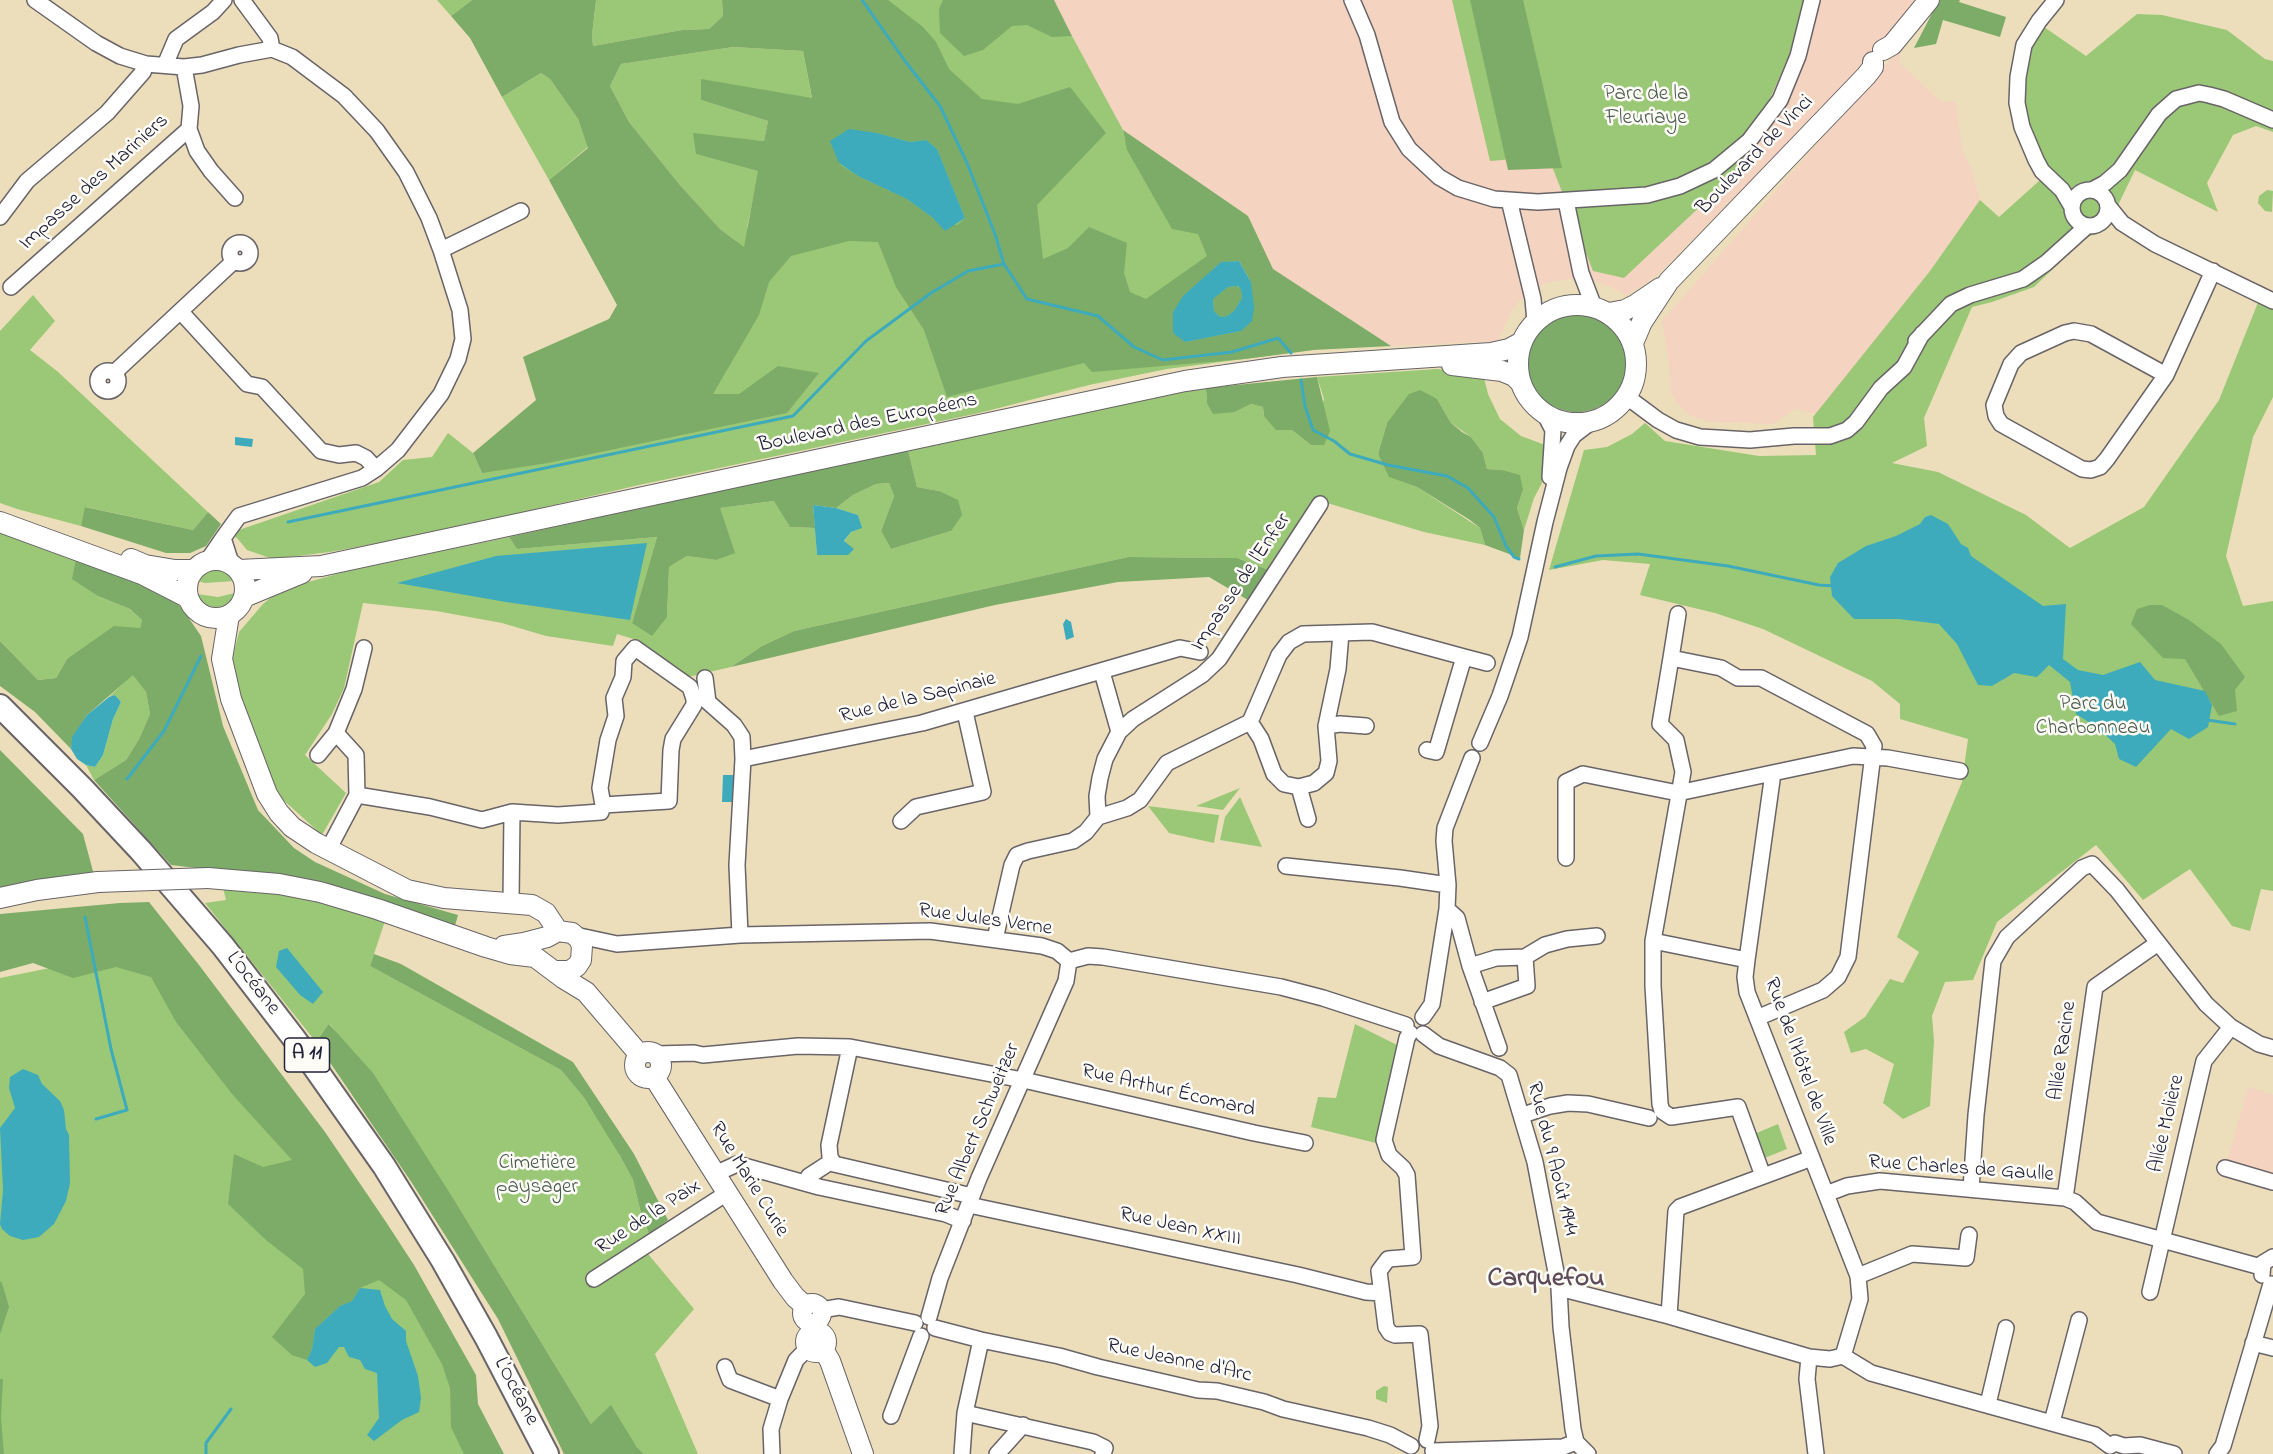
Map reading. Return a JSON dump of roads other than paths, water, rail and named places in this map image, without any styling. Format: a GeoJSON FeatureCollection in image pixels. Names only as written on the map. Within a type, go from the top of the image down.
{"type":"FeatureCollection","features":[{"type":"Feature","properties":{"kind":"highway","name":"L’Océane"},"geometry":{"type":"LineString","coordinates":[[0,706],[141,851],[223,946],[296,1041],[384,1166],[437,1251],[486,1337],[547,1454]]}},
{"type":"Feature","properties":{"kind":"highway","name":"L’Océane"},"geometry":{"type":"LineString","coordinates":[[0,725],[92,819],[176,911],[303,1073],[357,1150],[427,1262],[474,1343],[531,1454]]}},
{"type":"Feature","properties":{"kind":"main road","name":"Boulevard de Vinci"},"geometry":{"type":"LineString","coordinates":[[1633,343],[1642,322],[1670,281],[1865,77],[1873,68],[1878,56],[1892,45],[1929,0]]}},
{"type":"Feature","properties":{"kind":"main road","name":"Boulevard de Vinci"},"geometry":{"type":"LineString","coordinates":[[1602,310],[1625,310],[1670,281]]}},
{"type":"Feature","properties":{"kind":"main road"},"geometry":{"type":"LineString","coordinates":[[1430,359],[1445,365],[1502,371],[1514,376],[1521,383],[1534,405],[1544,413],[1567,422],[1591,422],[1611,413],[1627,397],[1635,377],[1636,354],[1633,343],[1619,321],[1602,310],[1576,304],[1558,307],[1535,322],[1522,342],[1518,370],[1521,383]]}},
{"type":"Feature","properties":{"kind":"main road","name":"Boulevard des Européens"},"geometry":{"type":"LineString","coordinates":[[244,597],[321,566],[1136,390],[1282,368],[1430,359],[1505,351],[1522,342]]}},
{"type":"Feature","properties":{"kind":"main road"},"geometry":{"type":"LineString","coordinates":[[0,514],[79,544],[145,565],[175,570],[219,559],[235,566],[245,582],[244,597],[239,607],[229,615],[217,618],[206,616],[194,609],[188,597],[187,582],[200,565]]}},
{"type":"Feature","properties":{"kind":"main road"},"geometry":{"type":"LineString","coordinates":[[0,522],[142,574],[188,597]]}},
{"type":"Feature","properties":{"kind":"main road","name":"Boulevard des Européens"},"geometry":{"type":"LineString","coordinates":[[235,566],[321,566]]}},
{"type":"Feature","properties":{"kind":"main road"},"geometry":{"type":"LineString","coordinates":[[222,654],[229,615]]}},
{"type":"Feature","properties":{"kind":"main road"},"geometry":{"type":"LineString","coordinates":[[206,616],[222,654],[237,720],[267,794],[279,813],[292,827],[328,850],[407,890],[444,898],[532,905],[542,909],[560,934]]}},
{"type":"Feature","properties":{"kind":"main road"},"geometry":{"type":"LineString","coordinates":[[0,898],[37,890],[98,882],[208,878],[279,884],[320,892],[486,947],[510,954],[535,957],[586,992],[648,1054]]}},
{"type":"Feature","properties":{"kind":"main road"},"geometry":{"type":"LineString","coordinates":[[560,934],[541,949],[549,967],[565,972],[579,964]]}},
{"type":"Feature","properties":{"kind":"main road"},"geometry":{"type":"LineString","coordinates":[[486,947],[524,943],[560,934],[580,941],[583,949],[579,964],[586,992]]}},
{"type":"Feature","properties":{"kind":"main road","name":"Rue Marie Curie"},"geometry":{"type":"LineString","coordinates":[[648,1054],[661,1065],[659,1073],[654,1077],[814,1328],[830,1361],[863,1454]]}},
{"type":"Feature","properties":{"kind":"street"},"geometry":{"type":"LineString","coordinates":[[35,0],[96,43],[120,56],[146,64],[184,67],[272,50],[292,57],[308,67],[344,96],[377,131],[406,172],[429,218],[460,310],[463,339],[458,359],[441,394],[398,450],[362,478],[239,516],[214,554],[200,565]]}},
{"type":"Feature","properties":{"kind":"street"},"geometry":{"type":"LineString","coordinates":[[165,65],[176,39],[213,12],[224,0]]}},
{"type":"Feature","properties":{"kind":"street"},"geometry":{"type":"LineString","coordinates":[[242,0],[270,39],[272,50]]}},
{"type":"Feature","properties":{"kind":"street"},"geometry":{"type":"LineString","coordinates":[[1352,0],[1367,35],[1392,122],[1408,149],[1447,183],[1482,195],[1538,202],[1664,192],[1714,170],[1732,157],[1765,123],[1780,100],[1798,56],[1812,0]]}},
{"type":"Feature","properties":{"kind":"street"},"geometry":{"type":"LineString","coordinates":[[2056,0],[2024,45],[2019,65],[2017,103],[2022,127],[2042,171],[2062,190],[2082,224],[2122,223]]}},
{"type":"Feature","properties":{"kind":"street"},"geometry":{"type":"LineString","coordinates":[[0,217],[27,181],[107,113],[143,72],[146,64]]}},
{"type":"Feature","properties":{"kind":"street","name":"Impasse des Mariniers"},"geometry":{"type":"LineString","coordinates":[[11,287],[189,129],[191,106],[184,67]]}},
{"type":"Feature","properties":{"kind":"street"},"geometry":{"type":"LineString","coordinates":[[2059,251],[2073,212],[2086,192],[2105,183],[2120,170],[2159,114],[2176,99],[2199,93],[2224,99],[2273,120]]}},
{"type":"Feature","properties":{"kind":"street"},"geometry":{"type":"LineString","coordinates":[[189,129],[197,151],[235,198]]}},
{"type":"Feature","properties":{"kind":"street"},"geometry":{"type":"LineString","coordinates":[[1627,397],[1676,430],[1700,437],[1768,440],[1794,436],[1823,438],[1838,434],[1856,422],[1881,388],[1904,367],[1922,334],[1951,304],[1970,295],[2023,279],[2107,216],[2108,203],[2120,170]]}},
{"type":"Feature","properties":{"kind":"street"},"geometry":{"type":"LineString","coordinates":[[2062,190],[2103,195],[2122,223],[2155,244],[2273,301]]}},
{"type":"Feature","properties":{"kind":"street"},"geometry":{"type":"LineString","coordinates":[[1509,200],[1532,293],[1535,322]]}},
{"type":"Feature","properties":{"kind":"street"},"geometry":{"type":"LineString","coordinates":[[1566,201],[1581,273],[1602,310]]}},
{"type":"Feature","properties":{"kind":"street"},"geometry":{"type":"LineString","coordinates":[[441,250],[521,211]]}},
{"type":"Feature","properties":{"kind":"street"},"geometry":{"type":"LineString","coordinates":[[115,372],[233,262]]}},
{"type":"Feature","properties":{"kind":"street"},"geometry":{"type":"LineString","coordinates":[[2166,375],[2091,334],[2074,331],[2064,333],[2021,353],[2011,364],[1994,405],[1995,416],[2001,424],[2082,469],[2091,470],[2100,467],[2166,375],[2213,271]]}},
{"type":"Feature","properties":{"kind":"street"},"geometry":{"type":"LineString","coordinates":[[181,312],[247,384],[262,387],[321,451],[339,455],[356,453],[366,458],[376,469]]}},
{"type":"Feature","properties":{"kind":"street"},"geometry":{"type":"LineString","coordinates":[[1544,413],[1552,430],[1551,467],[1545,522]]}},
{"type":"Feature","properties":{"kind":"street"},"geometry":{"type":"LineString","coordinates":[[1431,1448],[1420,1339],[1395,1335],[1390,1333],[1386,1327],[1379,1271],[1388,1259],[1413,1257],[1408,1180],[1403,1168],[1389,1155],[1384,1140],[1407,1038],[1413,1031],[1411,1016],[1423,1017],[1432,1004],[1447,909],[1445,828],[1472,758],[1480,759],[1484,756],[1485,751],[1480,743],[1517,647],[1545,522],[1567,446],[1580,429],[1591,422]]}},
{"type":"Feature","properties":{"kind":"street","name":"Impasse de l'Enfer"},"geometry":{"type":"LineString","coordinates":[[1098,817],[1097,796],[1100,778],[1105,759],[1119,732],[1133,719],[1202,675],[1219,658],[1320,504]]}},
{"type":"Feature","properties":{"kind":"street"},"geometry":{"type":"LineString","coordinates":[[223,538],[235,566]]}},
{"type":"Feature","properties":{"kind":"street"},"geometry":{"type":"LineString","coordinates":[[1656,1114],[1660,1104],[1653,998],[1653,941],[1683,772],[1676,740],[1660,724],[1677,614]]}},
{"type":"Feature","properties":{"kind":"street"},"geometry":{"type":"LineString","coordinates":[[995,939],[1012,865],[1017,855],[1073,841],[1086,832],[1098,817],[1127,808],[1140,800],[1167,764],[1250,722],[1279,655],[1289,642],[1303,634],[1372,632],[1487,663]]}},
{"type":"Feature","properties":{"kind":"street"},"geometry":{"type":"LineString","coordinates":[[1250,722],[1261,739],[1274,774],[1284,784],[1299,787],[1314,783],[1326,773],[1329,762],[1326,726],[1338,669],[1341,633]]}},
{"type":"Feature","properties":{"kind":"street"},"geometry":{"type":"LineString","coordinates":[[318,755],[336,733],[354,690],[364,648]]}},
{"type":"Feature","properties":{"kind":"street"},"geometry":{"type":"LineString","coordinates":[[357,795],[430,807],[482,820],[512,812],[558,815],[601,812],[603,805],[600,789],[608,740],[616,716],[614,698],[623,677],[624,661],[635,648],[690,687],[694,705],[674,740],[671,750],[669,801],[603,805]]}},
{"type":"Feature","properties":{"kind":"street","name":"Rue de la Sapinaie"},"geometry":{"type":"LineString","coordinates":[[743,759],[922,723],[1180,648],[1200,652]]}},
{"type":"Feature","properties":{"kind":"street"},"geometry":{"type":"LineString","coordinates":[[1427,750],[1436,752],[1464,657]]}},
{"type":"Feature","properties":{"kind":"street"},"geometry":{"type":"LineString","coordinates":[[1671,658],[1721,668],[1737,678],[1761,678],[1867,734],[1874,746],[1848,957],[1838,977],[1823,990],[1757,1018]]}},
{"type":"Feature","properties":{"kind":"street"},"geometry":{"type":"LineString","coordinates":[[1102,672],[1119,732]]}},
{"type":"Feature","properties":{"kind":"street"},"geometry":{"type":"LineString","coordinates":[[705,678],[708,702],[734,725],[742,737],[743,759],[736,865],[740,935]]}},
{"type":"Feature","properties":{"kind":"street"},"geometry":{"type":"LineString","coordinates":[[901,821],[916,807],[983,792],[964,712]]}},
{"type":"Feature","properties":{"kind":"street"},"geometry":{"type":"LineString","coordinates":[[1326,726],[1340,724],[1366,726]]}},
{"type":"Feature","properties":{"kind":"street"},"geometry":{"type":"LineString","coordinates":[[328,850],[357,795],[356,755],[336,733]]}},
{"type":"Feature","properties":{"kind":"street"},"geometry":{"type":"LineString","coordinates":[[1566,858],[1566,782],[1583,774],[1678,793],[1853,756],[1888,758],[1959,771]]}},
{"type":"Feature","properties":{"kind":"street","name":"Rue de l'Hôtel de Ville"},"geometry":{"type":"LineString","coordinates":[[1773,772],[1745,977],[1747,992],[1858,1276],[1860,1299],[1843,1356]]}},
{"type":"Feature","properties":{"kind":"street"},"geometry":{"type":"LineString","coordinates":[[1299,787],[1308,819]]}},
{"type":"Feature","properties":{"kind":"street"},"geometry":{"type":"LineString","coordinates":[[511,902],[512,812]]}},
{"type":"Feature","properties":{"kind":"street"},"geometry":{"type":"LineString","coordinates":[[1971,1190],[1976,1115],[1993,961],[2007,937],[2082,868],[2092,864],[2131,905],[2206,1004],[2231,1027],[2259,1044],[2273,1048]]}},
{"type":"Feature","properties":{"kind":"street"},"geometry":{"type":"LineString","coordinates":[[1286,866],[1448,885]]}},
{"type":"Feature","properties":{"kind":"street"},"geometry":{"type":"LineString","coordinates":[[1447,909],[1456,918],[1499,1048]]}},
{"type":"Feature","properties":{"kind":"street","name":"Rue Jules Verne"},"geometry":{"type":"LineString","coordinates":[[560,934],[617,944],[740,935],[930,931],[995,939],[1050,949],[1069,961],[1088,956],[1104,957],[1281,987],[1333,1000],[1413,1031],[1439,1046],[1500,1068],[1509,1075]]}},
{"type":"Feature","properties":{"kind":"street"},"geometry":{"type":"LineString","coordinates":[[1470,966],[1496,958],[1525,957],[1545,945],[1568,939],[1597,936]]}},
{"type":"Feature","properties":{"kind":"street"},"geometry":{"type":"LineString","coordinates":[[1653,941],[1747,960]]}},
{"type":"Feature","properties":{"kind":"street","name":"Allée Racine"},"geometry":{"type":"LineString","coordinates":[[2065,1198],[2095,987],[2158,943]]}},
{"type":"Feature","properties":{"kind":"street","name":"Rue Jules Verne"},"geometry":{"type":"LineString","coordinates":[[579,964],[617,944]]}},
{"type":"Feature","properties":{"kind":"street"},"geometry":{"type":"LineString","coordinates":[[1482,1002],[1527,986],[1525,957]]}},
{"type":"Feature","properties":{"kind":"street","name":"Rue Albert Schweitzer"},"geometry":{"type":"LineString","coordinates":[[891,1416],[970,1201],[1066,981],[1069,961]]}},
{"type":"Feature","properties":{"kind":"street","name":"Allée Molière"},"geometry":{"type":"LineString","coordinates":[[2150,1292],[2204,1061],[2231,1027]]}},
{"type":"Feature","properties":{"kind":"street","name":"Rue Arthur Écomard"},"geometry":{"type":"LineString","coordinates":[[648,1054],[694,1053],[703,1055],[798,1046],[850,1047],[1022,1080],[1305,1143]]}},
{"type":"Feature","properties":{"kind":"street"},"geometry":{"type":"LineString","coordinates":[[812,1185],[833,1163],[830,1145],[850,1047]]}},
{"type":"Feature","properties":{"kind":"street","name":"Rue du 9 Août 1944"},"geometry":{"type":"LineString","coordinates":[[1509,1075],[1523,1115],[1539,1181],[1559,1288],[1561,1327],[1576,1442]]}},
{"type":"Feature","properties":{"kind":"street"},"geometry":{"type":"LineString","coordinates":[[1523,1115],[1550,1106],[1578,1103],[1671,1117],[1738,1107],[1763,1176]]}},
{"type":"Feature","properties":{"kind":"street"},"geometry":{"type":"LineString","coordinates":[[698,1146],[744,1166],[812,1185],[946,1214],[963,1221]]}},
{"type":"Feature","properties":{"kind":"street"},"geometry":{"type":"LineString","coordinates":[[1669,1316],[1676,1211],[1680,1207],[1812,1158]]}},
{"type":"Feature","properties":{"kind":"street","name":"Rue Jean XXIII"},"geometry":{"type":"LineString","coordinates":[[833,1163],[952,1190],[970,1201],[1366,1292],[1382,1293]]}},
{"type":"Feature","properties":{"kind":"street","name":"Rue de la Paix"},"geometry":{"type":"LineString","coordinates":[[594,1279],[722,1185],[744,1166]]}},
{"type":"Feature","properties":{"kind":"street"},"geometry":{"type":"LineString","coordinates":[[2225,1168],[2273,1182]]}},
{"type":"Feature","properties":{"kind":"street","name":"Rue Charles de Gaulle"},"geometry":{"type":"LineString","coordinates":[[1826,1194],[1846,1186],[1880,1180],[2065,1198],[2075,1202],[2097,1222],[2163,1240],[2267,1262]]}},
{"type":"Feature","properties":{"kind":"street"},"geometry":{"type":"LineString","coordinates":[[1858,1276],[1912,1254],[1966,1258],[1969,1235]]}},
{"type":"Feature","properties":{"kind":"street"},"geometry":{"type":"LineString","coordinates":[[2221,1451],[2272,1284],[2261,1275],[2267,1262]]}},
{"type":"Feature","properties":{"kind":"street"},"geometry":{"type":"LineString","coordinates":[[1559,1288],[1669,1316],[1809,1357],[1830,1359],[1843,1356],[1871,1373],[2095,1435],[2116,1450],[2140,1445],[2174,1454]]}},
{"type":"Feature","properties":{"kind":"street"},"geometry":{"type":"LineString","coordinates":[[772,1454],[771,1429],[796,1360],[814,1328],[839,1307],[925,1326]]}},
{"type":"Feature","properties":{"kind":"street"},"geometry":{"type":"LineString","coordinates":[[2052,1422],[2079,1320]]}},
{"type":"Feature","properties":{"kind":"street","name":"Rue Jeanne d'Arc"},"geometry":{"type":"LineString","coordinates":[[925,1326],[1198,1390],[1264,1402],[1283,1409],[1368,1428],[1390,1435],[1410,1450]]}},
{"type":"Feature","properties":{"kind":"street"},"geometry":{"type":"LineString","coordinates":[[1988,1404],[2006,1328]]}},
{"type":"Feature","properties":{"kind":"street"},"geometry":{"type":"LineString","coordinates":[[962,1454],[964,1413],[981,1340]]}},
{"type":"Feature","properties":{"kind":"street"},"geometry":{"type":"LineString","coordinates":[[2253,1343],[2273,1348]]}},
{"type":"Feature","properties":{"kind":"street"},"geometry":{"type":"LineString","coordinates":[[1809,1357],[1807,1379],[1816,1454]]}},
{"type":"Feature","properties":{"kind":"street"},"geometry":{"type":"LineString","coordinates":[[725,1367],[730,1380],[780,1399]]}},
{"type":"Feature","properties":{"kind":"street"},"geometry":{"type":"LineString","coordinates":[[964,1413],[1093,1442],[1105,1448],[1103,1454]]}},
{"type":"Feature","properties":{"kind":"street"},"geometry":{"type":"LineString","coordinates":[[997,1454],[1023,1425]]}},
{"type":"Feature","properties":{"kind":"street"},"geometry":{"type":"LineString","coordinates":[[1410,1450],[1416,1441],[1431,1448],[1563,1447],[1576,1442],[1588,1454]]}},
{"type":"Feature","properties":{"kind":"water"},"geometry":{"type":"Polygon","coordinates":[[[849,129],[877,133],[910,142],[926,140],[937,149],[965,218],[945,231],[933,218],[907,199],[858,176],[839,163],[830,141],[849,129]]]}},
{"type":"Feature","properties":{"kind":"water"},"geometry":{"type":"Polygon","coordinates":[[[1239,261],[1251,282],[1254,307],[1252,321],[1241,331],[1185,342],[1173,333],[1173,312],[1183,296],[1221,262],[1239,261]],[[1238,286],[1228,287],[1213,299],[1214,311],[1220,317],[1227,316],[1234,311],[1242,298],[1238,286]]]}},
{"type":"Feature","properties":{"kind":"water"},"geometry":{"type":"Polygon","coordinates":[[[235,437],[253,439],[252,447],[235,445],[235,437]]]}},
{"type":"Feature","properties":{"kind":"water"},"geometry":{"type":"Polygon","coordinates":[[[813,505],[836,508],[858,515],[862,528],[851,532],[844,541],[854,549],[848,555],[817,555],[813,505]]]}},
{"type":"Feature","properties":{"kind":"water"},"geometry":{"type":"Polygon","coordinates":[[[1931,515],[1948,524],[1961,544],[1968,548],[1971,556],[2043,606],[2066,604],[2063,659],[2078,670],[2103,675],[2140,662],[2155,680],[2205,691],[2212,705],[2208,727],[2189,739],[2171,729],[2136,767],[2119,759],[2115,744],[2098,728],[2076,714],[2070,682],[2049,665],[2037,677],[2014,673],[1992,686],[1978,685],[1957,644],[1939,624],[1899,619],[1854,619],[1832,596],[1830,577],[1838,563],[1866,546],[1896,536],[1920,524],[1925,517],[1931,515]]]}},
{"type":"Feature","properties":{"kind":"water"},"geometry":{"type":"Polygon","coordinates":[[[647,543],[630,620],[397,583],[496,556],[647,543]]]}},
{"type":"Feature","properties":{"kind":"water"},"geometry":{"type":"Polygon","coordinates":[[[1066,619],[1071,622],[1074,637],[1066,640],[1063,624],[1066,619]]]}},
{"type":"Feature","properties":{"kind":"water"},"geometry":{"type":"Polygon","coordinates":[[[115,695],[121,702],[113,719],[103,755],[95,767],[86,765],[77,759],[71,749],[72,737],[87,715],[109,697],[115,695]]]}},
{"type":"Feature","properties":{"kind":"water"},"geometry":{"type":"Polygon","coordinates":[[[723,775],[737,775],[733,802],[722,802],[723,775]]]}},
{"type":"Feature","properties":{"kind":"water"},"geometry":{"type":"Polygon","coordinates":[[[287,948],[323,992],[313,1004],[300,995],[276,967],[279,951],[287,948]]]}},
{"type":"Feature","properties":{"kind":"water"},"geometry":{"type":"Polygon","coordinates":[[[23,1069],[38,1075],[42,1084],[60,1101],[64,1110],[69,1135],[70,1183],[66,1201],[54,1224],[39,1237],[23,1240],[10,1236],[0,1224],[3,1190],[0,1128],[15,1108],[9,1088],[10,1077],[23,1069]]]}},
{"type":"Feature","properties":{"kind":"water"},"geometry":{"type":"Polygon","coordinates":[[[360,1288],[380,1290],[392,1319],[406,1331],[406,1341],[418,1376],[421,1398],[419,1412],[402,1420],[374,1441],[367,1435],[379,1418],[377,1373],[365,1369],[360,1360],[349,1357],[344,1347],[339,1347],[327,1363],[315,1367],[307,1360],[312,1349],[315,1329],[340,1306],[352,1301],[360,1288]]]}},
{"type":"Feature","properties":{"kind":"waterway"},"geometry":{"type":"LineString","coordinates":[[862,0],[940,106],[967,163],[995,234],[1004,264],[1027,299],[1098,316],[1134,347],[1163,360],[1232,352],[1278,338],[1291,353]]}},
{"type":"Feature","properties":{"kind":"waterway"},"geometry":{"type":"LineString","coordinates":[[288,522],[793,416],[866,341],[931,293],[968,271],[1004,264]]}},
{"type":"Feature","properties":{"kind":"waterway"},"geometry":{"type":"LineString","coordinates":[[1301,380],[1305,406],[1313,430],[1334,441],[1350,454],[1388,465],[1447,476],[1468,488],[1494,517],[1506,546],[1514,557],[1519,559]]}},
{"type":"Feature","properties":{"kind":"waterway"},"geometry":{"type":"LineString","coordinates":[[1555,567],[1596,556],[1638,554],[1728,566],[1819,585],[1835,586]]}},
{"type":"Feature","properties":{"kind":"waterway"},"geometry":{"type":"LineString","coordinates":[[127,779],[164,731],[201,656]]}},
{"type":"Feature","properties":{"kind":"waterway"},"geometry":{"type":"LineString","coordinates":[[2207,720],[2235,724]]}},
{"type":"Feature","properties":{"kind":"waterway"},"geometry":{"type":"LineString","coordinates":[[85,917],[111,1049],[127,1110],[96,1119]]}},
{"type":"Feature","properties":{"kind":"waterway"},"geometry":{"type":"LineString","coordinates":[[206,1454],[206,1443],[231,1409]]}},
{"type":"Feature","properties":{"kind":"district","name":"Carquefou"},"geometry":{"type":"Point","coordinates":[1546,1281]}},
{"type":"Feature","properties":{"kind":"park label","name":"Parc de la Fleuriaye"},"geometry":{"type":"Point","coordinates":[1646,108]}},
{"type":"Feature","properties":{"kind":"park label","name":"Parc du Charbonneau"},"geometry":{"type":"Point","coordinates":[2093,718]}},
{"type":"Feature","properties":{"kind":"park label","name":"Cimetière paysager"},"geometry":{"type":"Point","coordinates":[537,1177]}}]}
